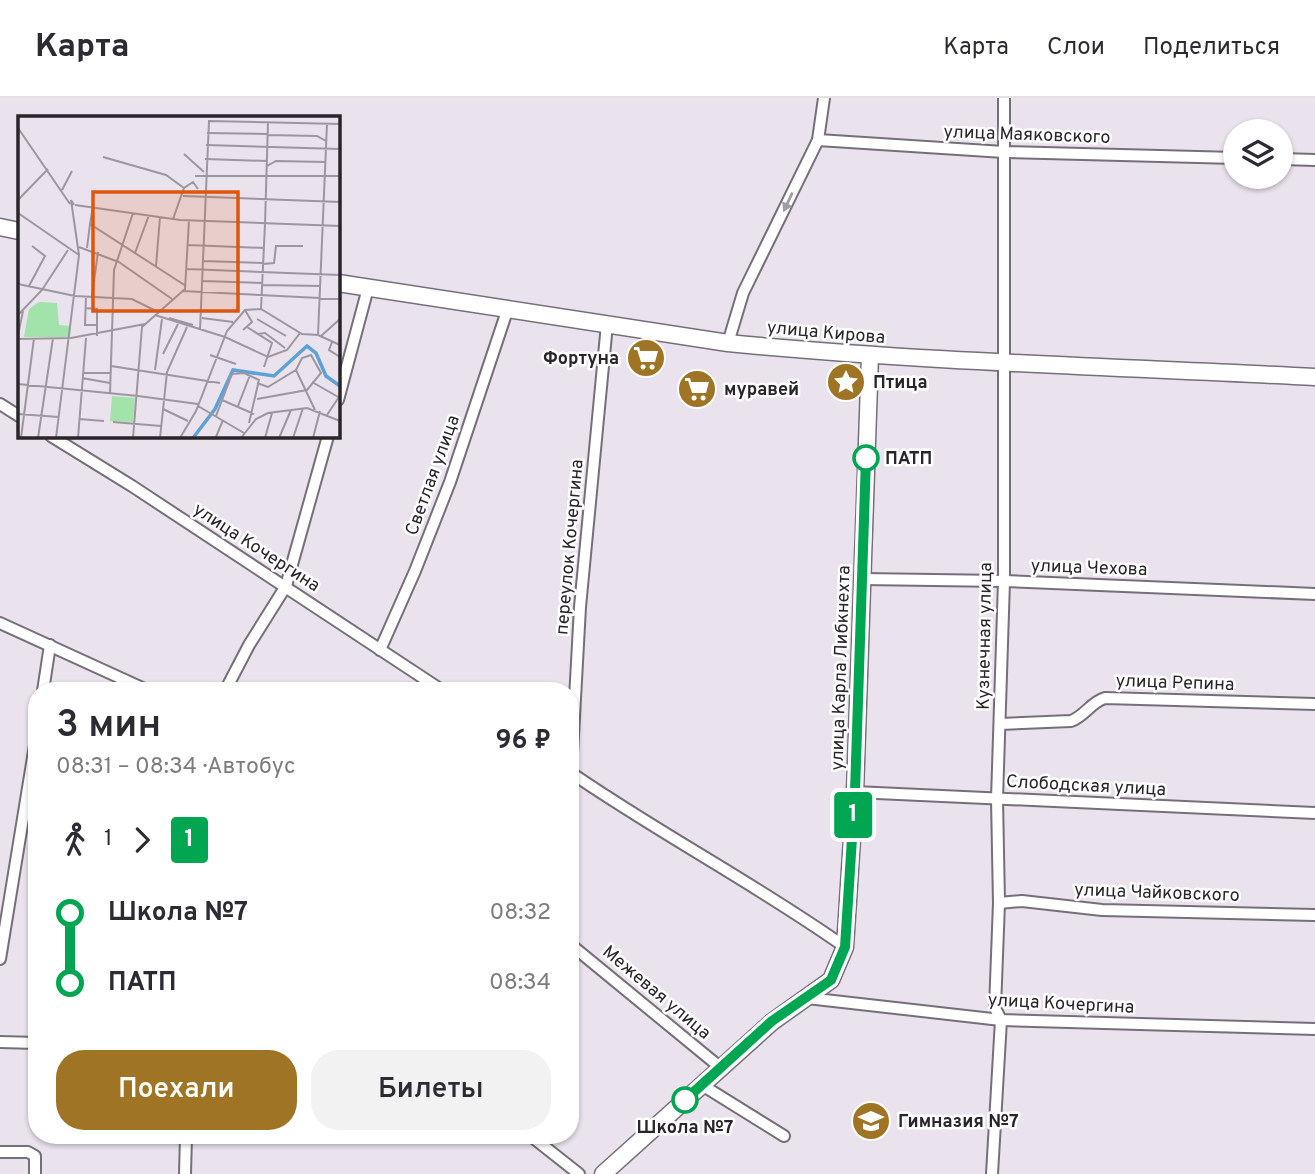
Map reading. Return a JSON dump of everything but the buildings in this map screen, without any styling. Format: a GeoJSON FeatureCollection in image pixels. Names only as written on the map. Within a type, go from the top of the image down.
{"type":"FeatureCollection","features":[{"type":"Feature","properties":{"kind":"main road","name":"улица Кирова"},"geometry":{"type":"LineString","coordinates":[[340,283],[728,343],[870,355],[1315,377]]}},
{"type":"Feature","properties":{"kind":"main road","name":"улица Карла Либкнехта"},"geometry":{"type":"LineString","coordinates":[[603,1174],[772,1021],[831,980],[845,947],[855,792],[870,355]]}},
{"type":"Feature","properties":{"kind":"street"},"geometry":{"type":"LineString","coordinates":[[728,343],[743,293],[818,141],[824,98]]}},
{"type":"Feature","properties":{"kind":"street","name":"Кузнечная улица"},"geometry":{"type":"LineString","coordinates":[[992,1174],[1001,1020],[995,1008],[999,903],[997,799],[1004,581],[1004,98]]}},
{"type":"Feature","properties":{"kind":"street","name":"улица Маяковского"},"geometry":{"type":"LineString","coordinates":[[818,141],[1004,152],[1223,158]]}},
{"type":"Feature","properties":{"kind":"street"},"geometry":{"type":"LineString","coordinates":[[1293,159],[1315,160]]}},
{"type":"Feature","properties":{"kind":"street"},"geometry":{"type":"LineString","coordinates":[[340,393],[368,288]]}},
{"type":"Feature","properties":{"kind":"street","name":"Светлая улица"},"geometry":{"type":"LineString","coordinates":[[380,650],[450,482],[508,308]]}},
{"type":"Feature","properties":{"kind":"street","name":"переулок Кочергина"},"geometry":{"type":"LineString","coordinates":[[576,682],[580,607],[607,324]]}},
{"type":"Feature","properties":{"kind":"street"},"geometry":{"type":"LineString","coordinates":[[0,404],[18,415]]}},
{"type":"Feature","properties":{"kind":"street","name":"улица Кочергина"},"geometry":{"type":"LineString","coordinates":[[54,438],[286,586],[429,682]]}},
{"type":"Feature","properties":{"kind":"street"},"geometry":{"type":"LineString","coordinates":[[230,682],[248,645],[286,586],[327,438]]}},
{"type":"Feature","properties":{"kind":"street","name":"улица Чехова"},"geometry":{"type":"LineString","coordinates":[[862,579],[1004,581],[1315,594]]}},
{"type":"Feature","properties":{"kind":"street"},"geometry":{"type":"LineString","coordinates":[[0,623],[130,682]]}},
{"type":"Feature","properties":{"kind":"street"},"geometry":{"type":"LineString","coordinates":[[44,682],[50,645]]}},
{"type":"Feature","properties":{"kind":"street","name":"улица Репина"},"geometry":{"type":"LineString","coordinates":[[1000,724],[1071,721],[1080,718],[1099,699],[1105,698],[1315,704]]}},
{"type":"Feature","properties":{"kind":"street"},"geometry":{"type":"LineString","coordinates":[[579,778],[615,803],[796,912],[845,947]]}},
{"type":"Feature","properties":{"kind":"street"},"geometry":{"type":"LineString","coordinates":[[0,959],[28,788]]}},
{"type":"Feature","properties":{"kind":"street","name":"Слободская улица"},"geometry":{"type":"LineString","coordinates":[[855,792],[1315,813]]}},
{"type":"Feature","properties":{"kind":"street","name":"улица Чайковского"},"geometry":{"type":"LineString","coordinates":[[999,903],[1022,901],[1102,910],[1315,915]]}},
{"type":"Feature","properties":{"kind":"street","name":"Межевая улица"},"geometry":{"type":"LineString","coordinates":[[579,951],[721,1068]]}},
{"type":"Feature","properties":{"kind":"street","name":"улица Кочергина"},"geometry":{"type":"LineString","coordinates":[[807,998],[1001,1020],[1315,1029]]}},
{"type":"Feature","properties":{"kind":"street"},"geometry":{"type":"LineString","coordinates":[[0,1042],[28,1043]]}},
{"type":"Feature","properties":{"kind":"street"},"geometry":{"type":"LineString","coordinates":[[702,1085],[784,1136]]}},
{"type":"Feature","properties":{"kind":"street"},"geometry":{"type":"LineString","coordinates":[[185,1174],[186,1144]]}},
{"type":"Feature","properties":{"kind":"street"},"geometry":{"type":"LineString","coordinates":[[541,1144],[579,1174]]}},
{"type":"Feature","properties":{"kind":"street"},"geometry":{"type":"LineString","coordinates":[[0,1152],[28,1152],[36,1156],[36,1174]]}},
{"type":"Feature","properties":{"kind":"bus line","name":"1"},"geometry":{"type":"LineString","coordinates":[[685,1100],[772,1021],[831,980],[845,947],[855,792],[866,458]]}},
{"type":"Feature","properties":{"kind":"place","name":"Фортуна"},"geometry":{"type":"Point","coordinates":[646,358]}},
{"type":"Feature","properties":{"kind":"place","name":"Птица"},"geometry":{"type":"Point","coordinates":[846,382]}},
{"type":"Feature","properties":{"kind":"place","name":"муравей"},"geometry":{"type":"Point","coordinates":[697,389]}},
{"type":"Feature","properties":{"kind":"place","name":"ПАТП"},"geometry":{"type":"Point","coordinates":[866,458]}},
{"type":"Feature","properties":{"kind":"place","name":"Школа №7"},"geometry":{"type":"Point","coordinates":[685,1100]}},
{"type":"Feature","properties":{"kind":"place","name":"Гимназия №7"},"geometry":{"type":"Point","coordinates":[871,1121]}}]}
